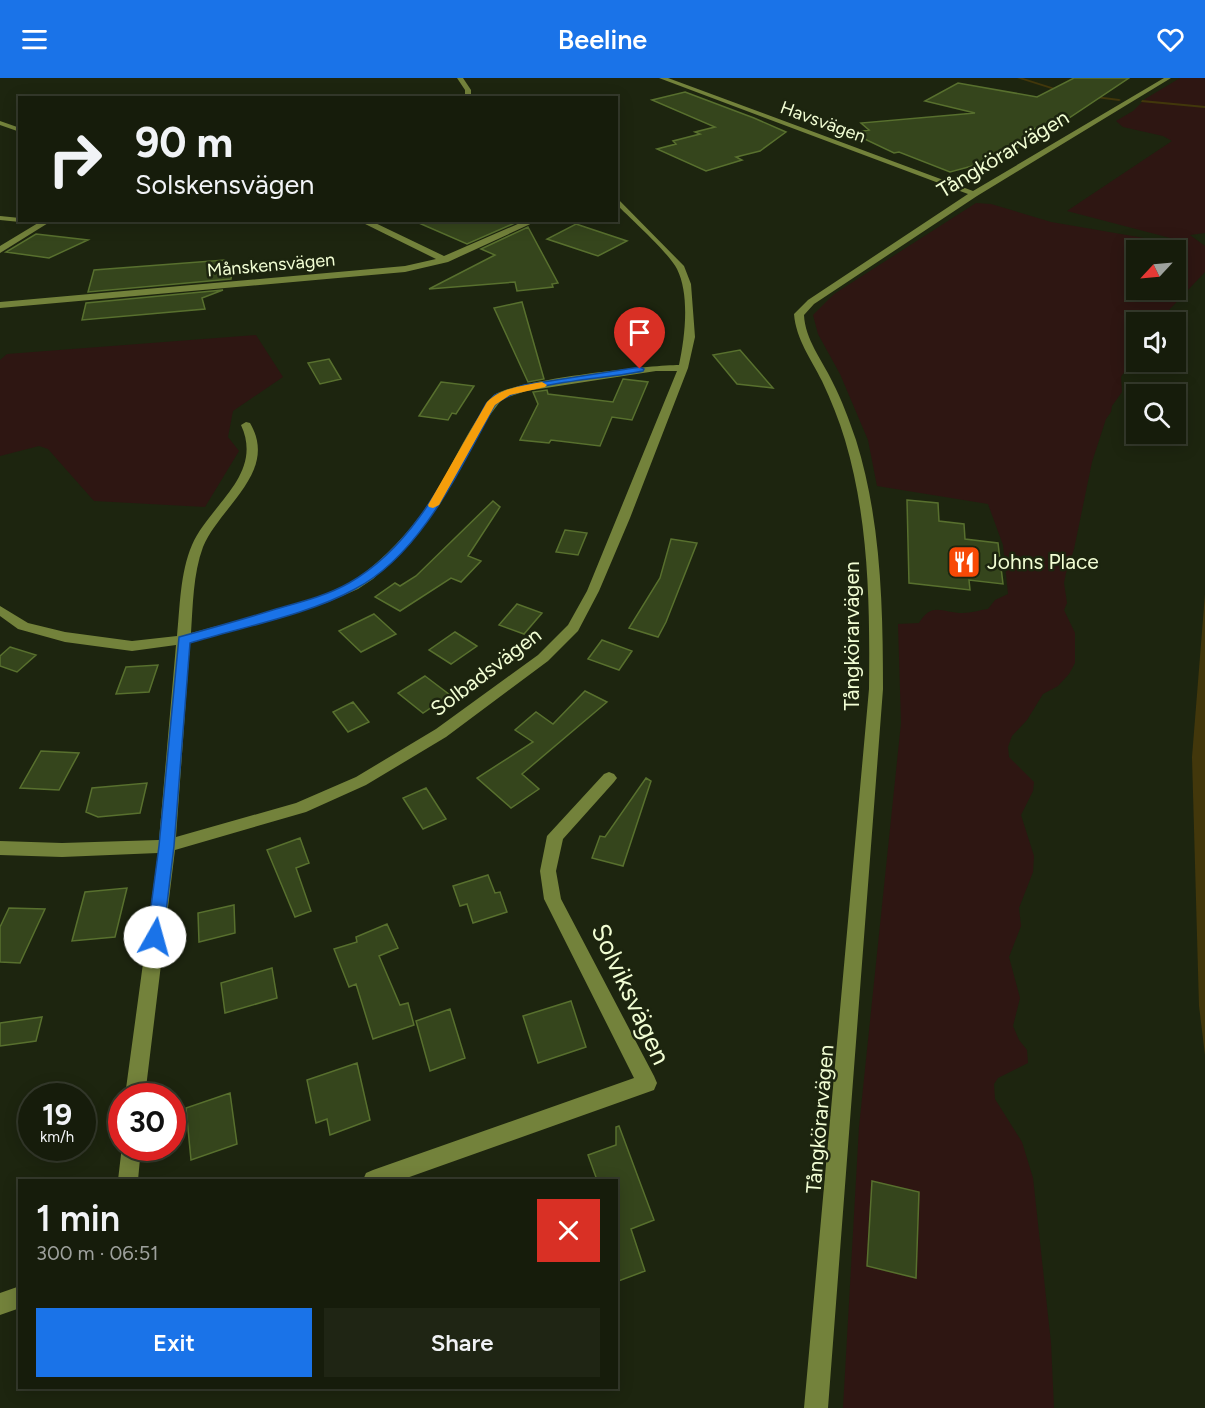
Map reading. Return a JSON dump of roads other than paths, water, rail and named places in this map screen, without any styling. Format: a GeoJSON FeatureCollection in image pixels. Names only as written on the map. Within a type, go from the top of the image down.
{"type":"FeatureCollection","features":[{"type":"Feature","properties":{"kind":"street"},"geometry":{"type":"LineString","coordinates":[[460,78],[468,90],[468,96]]}},
{"type":"Feature","properties":{"kind":"street","name":"Havsvägen"},"geometry":{"type":"LineString","coordinates":[[662,78],[974,194]]}},
{"type":"Feature","properties":{"kind":"street","name":"Tångkörarvägen"},"geometry":{"type":"LineString","coordinates":[[816,1408],[874,713],[876,602],[872,546],[862,483],[854,452],[831,388],[801,329],[799,314],[811,302],[974,194],[1168,78]]}},
{"type":"Feature","properties":{"kind":"street"},"geometry":{"type":"LineString","coordinates":[[0,123],[18,129]]}},
{"type":"Feature","properties":{"kind":"street","name":"Solbadsvägen"},"geometry":{"type":"LineString","coordinates":[[0,848],[62,850],[167,846],[300,808],[361,781],[441,733],[543,658],[573,628],[593,591],[683,368],[690,337],[689,297],[685,275],[670,254],[618,202]]}},
{"type":"Feature","properties":{"kind":"street"},"geometry":{"type":"LineString","coordinates":[[0,218],[18,220]]}},
{"type":"Feature","properties":{"kind":"street"},"geometry":{"type":"LineString","coordinates":[[0,250],[47,222]]}},
{"type":"Feature","properties":{"kind":"street"},"geometry":{"type":"LineString","coordinates":[[365,222],[445,260]]}},
{"type":"Feature","properties":{"kind":"street","name":"Månskensvägen"},"geometry":{"type":"LineString","coordinates":[[0,305],[385,271],[445,260],[531,222]]}},
{"type":"Feature","properties":{"kind":"street"},"geometry":{"type":"LineString","coordinates":[[0,610],[23,626],[99,642],[132,646],[184,640],[321,600],[346,590],[368,576],[390,557],[419,525],[436,501],[491,404],[498,397],[524,388],[640,369],[683,368]]}},
{"type":"Feature","properties":{"kind":"street"},"geometry":{"type":"LineString","coordinates":[[137,1083],[167,846],[187,598],[195,550],[241,484],[254,454],[254,440],[246,425]]}},
{"type":"Feature","properties":{"kind":"street","name":"Solviksvägen"},"geometry":{"type":"LineString","coordinates":[[376,1179],[647,1083],[553,899],[548,871],[555,836],[609,778]]}},
{"type":"Feature","properties":{"kind":"street"},"geometry":{"type":"LineString","coordinates":[[128,1179],[130,1161]]}},
{"type":"Feature","properties":{"kind":"street"},"geometry":{"type":"LineString","coordinates":[[0,1304],[18,1298]]}},
{"type":"Feature","properties":{"kind":"waterway"},"geometry":{"type":"LineString","coordinates":[[1019,78],[1062,91]]}},
{"type":"Feature","properties":{"kind":"waterway"},"geometry":{"type":"LineString","coordinates":[[1089,96],[1119,100]]}},
{"type":"Feature","properties":{"kind":"waterway"},"geometry":{"type":"LineString","coordinates":[[1142,101],[1205,107]]}},
{"type":"Feature","properties":{"kind":"place","name":"Johns Place"},"geometry":{"type":"Point","coordinates":[964,562]}}]}
